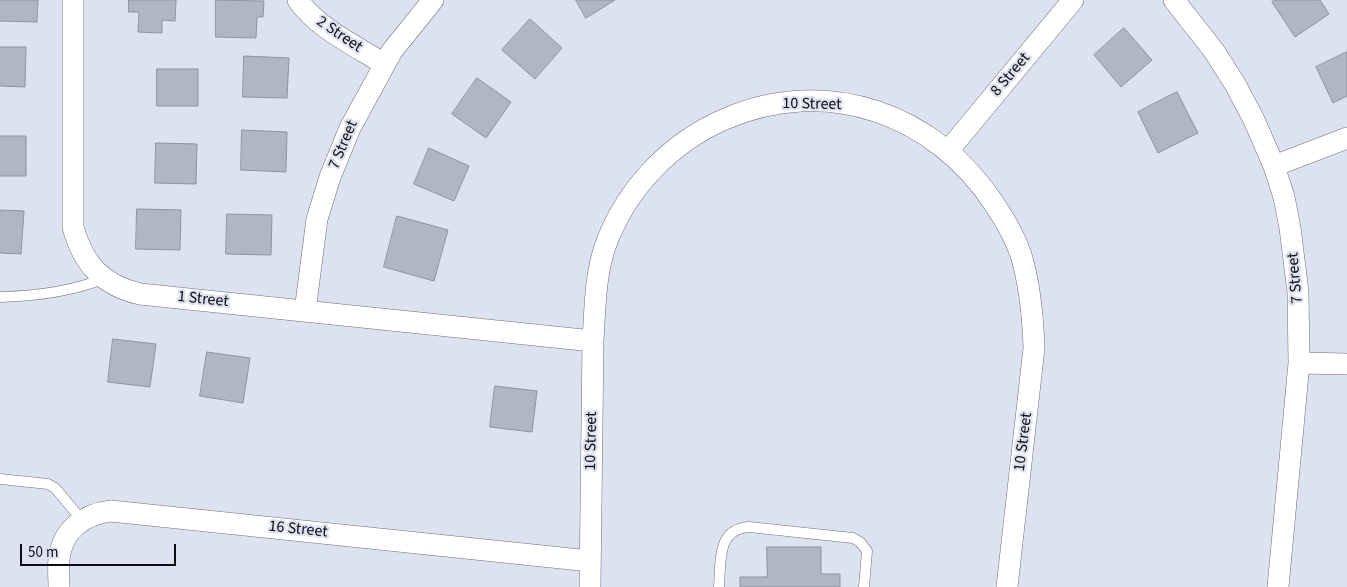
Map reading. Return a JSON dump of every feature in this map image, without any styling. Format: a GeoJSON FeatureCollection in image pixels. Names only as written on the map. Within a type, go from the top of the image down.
{"type":"FeatureCollection","features":[{"type":"Feature","properties":{"kind":"street","name":"1 Street"},"geometry":{"type":"LineString","coordinates":[[74,0],[73,227],[84,257],[95,270],[116,286],[140,294],[593,341]]}},
{"type":"Feature","properties":{"kind":"street","name":"2 Street"},"geometry":{"type":"LineString","coordinates":[[298,0],[308,14],[320,24],[384,64]]}},
{"type":"Feature","properties":{"kind":"street","name":"7 Street"},"geometry":{"type":"LineString","coordinates":[[305,311],[317,219],[330,177],[350,128],[392,51],[434,0]]}},
{"type":"Feature","properties":{"kind":"street","name":"8 Street"},"geometry":{"type":"LineString","coordinates":[[948,151],[1073,0]]}},
{"type":"Feature","properties":{"kind":"street","name":"7 Street"},"geometry":{"type":"LineString","coordinates":[[1174,0],[1214,51],[1235,84],[1254,120],[1274,166],[1284,197],[1295,260],[1298,292],[1299,363],[1278,587]]}},
{"type":"Feature","properties":{"kind":"street","name":"10 Street"},"geometry":{"type":"LineString","coordinates":[[590,587],[593,341],[600,265],[606,245],[619,215],[636,188],[658,164],[682,143],[709,126],[738,114],[769,105],[800,101],[832,102],[864,108],[894,118],[922,132],[967,168],[984,188],[1012,234],[1020,254],[1028,286],[1033,322],[1032,373],[1007,587]]}},
{"type":"Feature","properties":{"kind":"street"},"geometry":{"type":"LineString","coordinates":[[1274,166],[1347,138]]}},
{"type":"Feature","properties":{"kind":"street"},"geometry":{"type":"LineString","coordinates":[[1299,363],[1347,364]]}},
{"type":"Feature","properties":{"kind":"street","name":"16 Street"},"geometry":{"type":"LineString","coordinates":[[59,587],[59,559],[61,547],[66,536],[82,520],[96,513],[111,510],[590,561]]}},
{"type":"Feature","properties":{"kind":"lane"},"geometry":{"type":"LineString","coordinates":[[0,297],[78,288],[105,278]]}},
{"type":"Feature","properties":{"kind":"lane"},"geometry":{"type":"LineString","coordinates":[[0,480],[48,484],[55,488],[82,520]]}},
{"type":"Feature","properties":{"kind":"lane"},"geometry":{"type":"LineString","coordinates":[[719,587],[725,539],[736,530],[749,527],[853,538],[860,542],[867,551],[864,587]]}},
{"type":"Feature","properties":{"kind":"building"},"geometry":{"type":"Polygon","coordinates":[[[0,0],[38,0],[37,22],[0,21],[0,0]]]}},
{"type":"Feature","properties":{"kind":"building"},"geometry":{"type":"Polygon","coordinates":[[[129,0],[176,0],[175,21],[162,20],[162,33],[138,32],[139,12],[129,12],[129,0]]]}},
{"type":"Feature","properties":{"kind":"building"},"geometry":{"type":"Polygon","coordinates":[[[216,0],[264,1],[263,17],[257,17],[256,38],[216,37],[216,0]]]}},
{"type":"Feature","properties":{"kind":"building"},"geometry":{"type":"Polygon","coordinates":[[[576,0],[615,0],[586,18],[576,0]]]}},
{"type":"Feature","properties":{"kind":"building"},"geometry":{"type":"Polygon","coordinates":[[[1274,0],[1320,0],[1329,14],[1295,37],[1272,2],[1274,0]]]}},
{"type":"Feature","properties":{"kind":"building"},"geometry":{"type":"Polygon","coordinates":[[[530,19],[562,48],[535,79],[502,50],[530,19]]]}},
{"type":"Feature","properties":{"kind":"building"},"geometry":{"type":"Polygon","coordinates":[[[1124,28],[1152,60],[1121,87],[1094,55],[1124,28]]]}},
{"type":"Feature","properties":{"kind":"building"},"geometry":{"type":"Polygon","coordinates":[[[0,47],[26,47],[25,87],[0,86],[0,47]]]}},
{"type":"Feature","properties":{"kind":"building"},"geometry":{"type":"Polygon","coordinates":[[[1347,52],[1347,96],[1333,103],[1316,67],[1347,52]]]}},
{"type":"Feature","properties":{"kind":"building"},"geometry":{"type":"Polygon","coordinates":[[[244,56],[289,58],[287,98],[243,97],[244,56]]]}},
{"type":"Feature","properties":{"kind":"building"},"geometry":{"type":"Polygon","coordinates":[[[157,69],[198,69],[198,106],[157,106],[157,69]]]}},
{"type":"Feature","properties":{"kind":"building"},"geometry":{"type":"Polygon","coordinates":[[[477,78],[511,102],[486,138],[452,114],[477,78]]]}},
{"type":"Feature","properties":{"kind":"building"},"geometry":{"type":"Polygon","coordinates":[[[1177,92],[1198,133],[1158,153],[1138,112],[1177,92]]]}},
{"type":"Feature","properties":{"kind":"building"},"geometry":{"type":"Polygon","coordinates":[[[242,130],[287,132],[286,172],[241,170],[242,130]]]}},
{"type":"Feature","properties":{"kind":"building"},"geometry":{"type":"Polygon","coordinates":[[[0,136],[26,136],[26,176],[0,176],[0,136]]]}},
{"type":"Feature","properties":{"kind":"building"},"geometry":{"type":"Polygon","coordinates":[[[156,143],[197,144],[196,184],[155,183],[156,143]]]}},
{"type":"Feature","properties":{"kind":"building"},"geometry":{"type":"Polygon","coordinates":[[[429,148],[469,166],[454,201],[414,184],[429,148]]]}},
{"type":"Feature","properties":{"kind":"building"},"geometry":{"type":"Polygon","coordinates":[[[137,209],[181,210],[180,250],[136,249],[137,209]]]}},
{"type":"Feature","properties":{"kind":"building"},"geometry":{"type":"Polygon","coordinates":[[[0,210],[24,211],[21,254],[0,253],[0,210]]]}},
{"type":"Feature","properties":{"kind":"building"},"geometry":{"type":"Polygon","coordinates":[[[227,214],[272,215],[271,255],[226,254],[227,214]]]}},
{"type":"Feature","properties":{"kind":"building"},"geometry":{"type":"Polygon","coordinates":[[[397,216],[448,230],[434,281],[384,267],[397,216]]]}},
{"type":"Feature","properties":{"kind":"building"},"geometry":{"type":"Polygon","coordinates":[[[113,339],[156,344],[150,387],[108,382],[113,339]]]}},
{"type":"Feature","properties":{"kind":"building"},"geometry":{"type":"Polygon","coordinates":[[[207,352],[250,358],[243,403],[200,396],[207,352]]]}},
{"type":"Feature","properties":{"kind":"building"},"geometry":{"type":"Polygon","coordinates":[[[495,386],[537,391],[532,432],[490,427],[495,386]]]}},
{"type":"Feature","properties":{"kind":"building"},"geometry":{"type":"Polygon","coordinates":[[[767,547],[821,547],[821,574],[840,574],[840,587],[740,587],[740,577],[767,577],[767,547]]]}}]}
